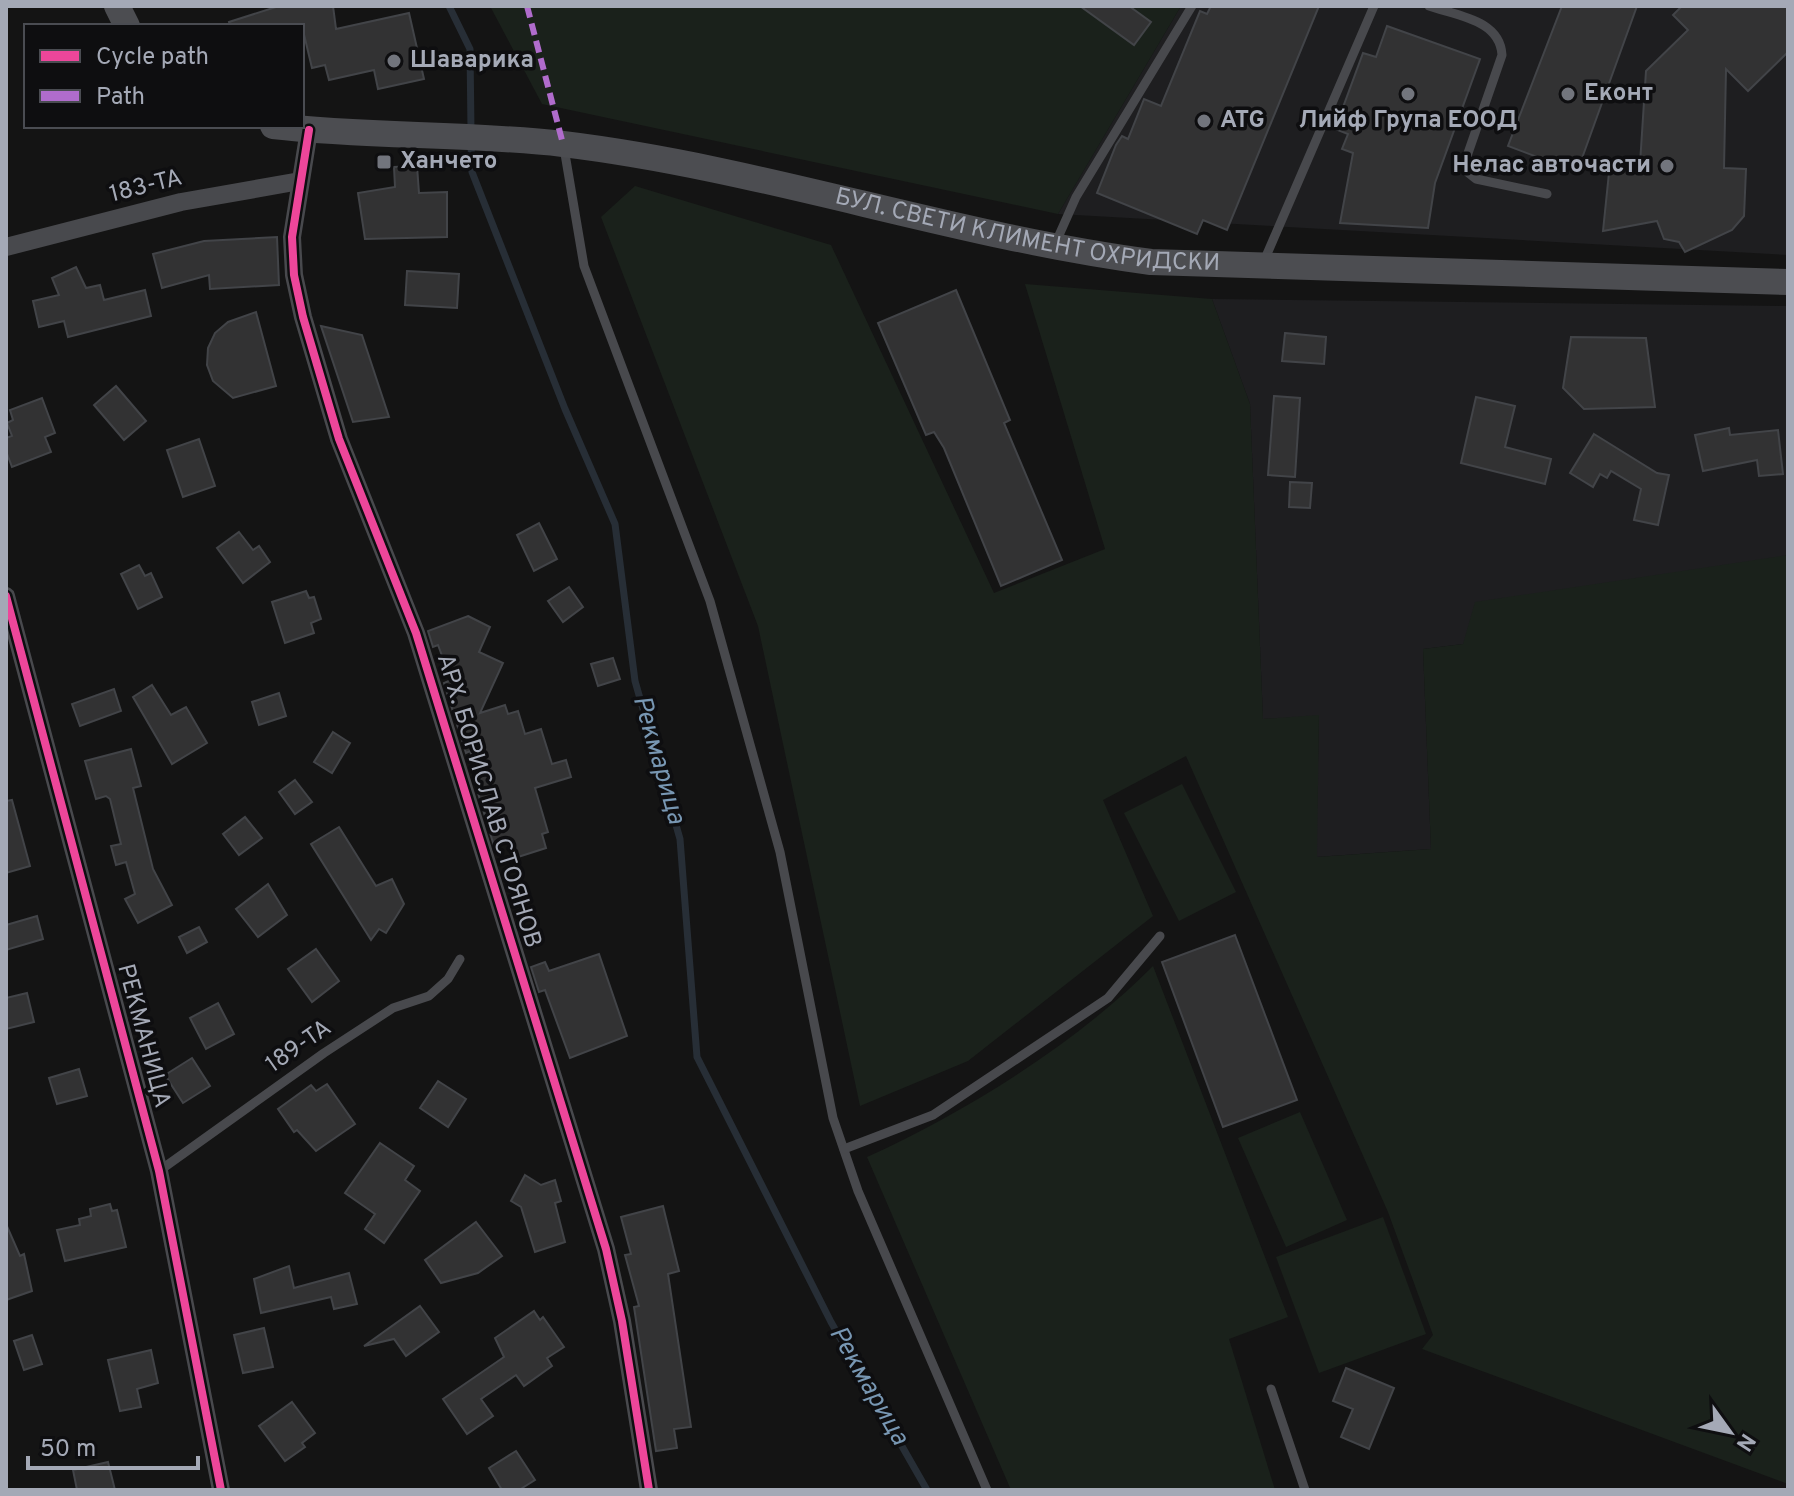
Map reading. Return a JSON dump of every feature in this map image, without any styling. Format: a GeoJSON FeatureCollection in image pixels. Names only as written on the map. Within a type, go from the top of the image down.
{"type":"FeatureCollection","features":[{"type":"Feature","properties":{"kind":"main road"},"geometry":{"type":"LineString","coordinates":[[117,6],[126,24]]}},
{"type":"Feature","properties":{"kind":"main road","name":"БУЛ. СВЕТИ КЛИМЕНТ ОХРИДСКИ"},"geometry":{"type":"LineString","coordinates":[[291,128],[553,144],[686,166],[1054,247],[1151,262],[1261,268],[1788,282]]}},
{"type":"Feature","properties":{"kind":"street","name":"АРХ. БОРИСЛАВ СТОЯНОВ"},"geometry":{"type":"LineString","coordinates":[[309,130],[292,237],[294,275],[303,317],[339,439],[416,633],[606,1249],[622,1321],[649,1490]]}},
{"type":"Feature","properties":{"kind":"street","name":"183-ТА"},"geometry":{"type":"LineString","coordinates":[[6,247],[181,202],[300,181]]}},
{"type":"Feature","properties":{"kind":"street","name":"РЕКМАНИЦА"},"geometry":{"type":"LineString","coordinates":[[6,596],[159,1171],[221,1490]]}},
{"type":"Feature","properties":{"kind":"lane"},"geometry":{"type":"LineString","coordinates":[[1054,247],[1076,197],[1192,6]]}},
{"type":"Feature","properties":{"kind":"lane"},"geometry":{"type":"LineString","coordinates":[[1261,268],[1374,6]]}},
{"type":"Feature","properties":{"kind":"lane"},"geometry":{"type":"LineString","coordinates":[[1429,6],[1492,28],[1501,40],[1502,55],[1467,156],[1466,171],[1476,179],[1547,194]]}},
{"type":"Feature","properties":{"kind":"lane"},"geometry":{"type":"LineString","coordinates":[[553,144],[584,266],[714,616],[780,852],[833,1118],[858,1191],[987,1490]]}},
{"type":"Feature","properties":{"kind":"lane"},"geometry":{"type":"LineString","coordinates":[[844,1149],[933,1115],[1095,1007],[1108,998],[1160,936]]}},
{"type":"Feature","properties":{"kind":"lane","name":"189-ТА"},"geometry":{"type":"LineString","coordinates":[[159,1171],[393,1008],[429,996],[448,979],[460,959]]}},
{"type":"Feature","properties":{"kind":"lane"},"geometry":{"type":"LineString","coordinates":[[1271,1389],[1305,1490]]}},
{"type":"Feature","properties":{"kind":"shaded area"},"geometry":{"type":"Polygon","coordinates":[[[490,6],[1181,6],[1058,214],[542,104],[490,6]]]}},
{"type":"Feature","properties":{"kind":"shaded area"},"geometry":{"type":"Polygon","coordinates":[[[1181,6],[1788,6],[1788,255],[1058,214],[1181,6]]]}},
{"type":"Feature","properties":{"kind":"shaded area"},"geometry":{"type":"Polygon","coordinates":[[[635,186],[831,245],[994,593],[1105,549],[1025,284],[1212,299],[1250,404],[1263,719],[1319,715],[1317,857],[1431,849],[1423,649],[1463,644],[1475,602],[1788,555],[1788,1484],[1422,1349],[1433,1335],[1388,1212],[1186,756],[1103,800],[1153,916],[968,1061],[860,1106],[758,626],[601,217],[635,186]]]}},
{"type":"Feature","properties":{"kind":"shaded area"},"geometry":{"type":"Polygon","coordinates":[[[1212,299],[1788,306],[1788,555],[1463,644],[1423,649],[1431,849],[1316,857],[1319,716],[1263,719],[1250,404],[1212,299]]]}},
{"type":"Feature","properties":{"kind":"shaded area"},"geometry":{"type":"Polygon","coordinates":[[[1182,784],[1236,892],[1179,921],[1124,813],[1182,784]]]}},
{"type":"Feature","properties":{"kind":"shaded area"},"geometry":{"type":"Polygon","coordinates":[[[1153,966],[1288,1317],[1229,1339],[1275,1490],[1011,1490],[867,1157],[943,1119],[1019,1074],[1090,1022],[1153,966]]]}},
{"type":"Feature","properties":{"kind":"shaded area"},"geometry":{"type":"Polygon","coordinates":[[[1300,1112],[1347,1220],[1286,1247],[1238,1138],[1300,1112]]]}},
{"type":"Feature","properties":{"kind":"shaded area"},"geometry":{"type":"Polygon","coordinates":[[[1383,1217],[1426,1334],[1319,1373],[1276,1257],[1383,1217]]]}},
{"type":"Feature","properties":{"kind":"building"},"geometry":{"type":"Polygon","coordinates":[[[279,6],[333,6],[336,29],[409,13],[424,79],[378,89],[374,70],[329,80],[325,65],[312,68],[304,24],[229,22],[279,6]]]}},
{"type":"Feature","properties":{"kind":"building"},"geometry":{"type":"Polygon","coordinates":[[[1080,6],[1129,6],[1151,22],[1134,45],[1080,6]]]}},
{"type":"Feature","properties":{"kind":"building","name":"ATG"},"geometry":{"type":"Polygon","coordinates":[[[1211,6],[1319,6],[1227,230],[1203,220],[1197,234],[1097,193],[1116,145],[1122,136],[1128,139],[1144,99],[1161,106],[1200,11],[1207,14],[1211,6]]]}},
{"type":"Feature","properties":{"kind":"building","name":"Еконт"},"geometry":{"type":"Polygon","coordinates":[[[1562,6],[1637,6],[1577,172],[1508,146],[1562,6]]]}},
{"type":"Feature","properties":{"kind":"building","name":"Нелас авточасти"},"geometry":{"type":"Polygon","coordinates":[[[1682,6],[1788,6],[1788,52],[1748,91],[1726,69],[1724,168],[1746,169],[1744,216],[1732,230],[1685,252],[1679,242],[1664,239],[1657,221],[1603,231],[1610,163],[1640,164],[1646,71],[1688,30],[1673,15],[1682,6]]]}},
{"type":"Feature","properties":{"kind":"building","name":"Лийф Група ЕООД"},"geometry":{"type":"Polygon","coordinates":[[[1387,26],[1480,59],[1435,183],[1428,228],[1340,223],[1353,153],[1342,149],[1348,134],[1335,129],[1363,53],[1376,57],[1387,26]]]}},
{"type":"Feature","properties":{"kind":"building"},"geometry":{"type":"Polygon","coordinates":[[[417,166],[419,193],[447,192],[447,237],[365,239],[358,193],[395,187],[394,167],[417,166]]]}},
{"type":"Feature","properties":{"kind":"building"},"geometry":{"type":"Polygon","coordinates":[[[277,237],[279,285],[210,289],[209,275],[162,288],[153,254],[204,241],[277,237]]]}},
{"type":"Feature","properties":{"kind":"building"},"geometry":{"type":"Polygon","coordinates":[[[76,267],[86,288],[100,285],[104,300],[145,290],[151,316],[68,337],[64,321],[39,327],[33,301],[59,295],[52,278],[76,267]]]}},
{"type":"Feature","properties":{"kind":"building"},"geometry":{"type":"Polygon","coordinates":[[[407,271],[459,274],[457,308],[405,305],[407,271]]]}},
{"type":"Feature","properties":{"kind":"building"},"geometry":{"type":"Polygon","coordinates":[[[956,290],[1010,420],[1004,423],[1062,560],[1001,586],[944,448],[934,432],[926,435],[878,323],[956,290]]]}},
{"type":"Feature","properties":{"kind":"building"},"geometry":{"type":"Polygon","coordinates":[[[256,312],[276,386],[233,398],[213,381],[207,365],[208,348],[215,333],[228,322],[256,312]]]}},
{"type":"Feature","properties":{"kind":"building"},"geometry":{"type":"Polygon","coordinates":[[[321,326],[362,335],[389,417],[353,422],[321,326]]]}},
{"type":"Feature","properties":{"kind":"building"},"geometry":{"type":"Polygon","coordinates":[[[1285,333],[1326,337],[1324,364],[1282,361],[1285,333]]]}},
{"type":"Feature","properties":{"kind":"building"},"geometry":{"type":"Polygon","coordinates":[[[1571,337],[1646,338],[1655,407],[1584,409],[1563,388],[1571,337]]]}},
{"type":"Feature","properties":{"kind":"building"},"geometry":{"type":"Polygon","coordinates":[[[116,386],[146,421],[124,440],[94,405],[116,386]]]}},
{"type":"Feature","properties":{"kind":"building"},"geometry":{"type":"Polygon","coordinates":[[[1274,396],[1300,398],[1295,477],[1268,475],[1274,396]]]}},
{"type":"Feature","properties":{"kind":"building"},"geometry":{"type":"Polygon","coordinates":[[[1476,397],[1515,406],[1505,447],[1551,459],[1545,484],[1461,463],[1476,397]]]}},
{"type":"Feature","properties":{"kind":"building"},"geometry":{"type":"Polygon","coordinates":[[[42,398],[55,433],[45,437],[51,452],[12,467],[6,451],[6,438],[12,436],[7,423],[13,420],[10,410],[42,398]]]}},
{"type":"Feature","properties":{"kind":"building"},"geometry":{"type":"Polygon","coordinates":[[[1729,428],[1730,435],[1778,430],[1783,474],[1759,476],[1757,460],[1703,471],[1695,435],[1729,428]]]}},
{"type":"Feature","properties":{"kind":"building"},"geometry":{"type":"Polygon","coordinates":[[[1594,434],[1657,473],[1669,475],[1658,525],[1634,520],[1641,489],[1611,471],[1607,478],[1600,474],[1593,487],[1570,473],[1594,434]]]}},
{"type":"Feature","properties":{"kind":"building"},"geometry":{"type":"Polygon","coordinates":[[[199,439],[215,486],[183,497],[167,450],[199,439]]]}},
{"type":"Feature","properties":{"kind":"building"},"geometry":{"type":"Polygon","coordinates":[[[1290,482],[1312,483],[1310,508],[1289,507],[1290,482]]]}},
{"type":"Feature","properties":{"kind":"building"},"geometry":{"type":"Polygon","coordinates":[[[539,523],[557,559],[534,571],[517,535],[539,523]]]}},
{"type":"Feature","properties":{"kind":"building"},"geometry":{"type":"Polygon","coordinates":[[[239,532],[253,550],[259,546],[270,562],[243,583],[217,548],[239,532]]]}},
{"type":"Feature","properties":{"kind":"building"},"geometry":{"type":"Polygon","coordinates":[[[139,565],[145,576],[151,573],[162,597],[138,609],[121,574],[139,565]]]}},
{"type":"Feature","properties":{"kind":"building"},"geometry":{"type":"Polygon","coordinates":[[[569,587],[583,607],[563,622],[548,601],[569,587]]]}},
{"type":"Feature","properties":{"kind":"building"},"geometry":{"type":"Polygon","coordinates":[[[306,591],[309,598],[314,597],[321,619],[311,623],[314,633],[285,643],[272,602],[306,591]]]}},
{"type":"Feature","properties":{"kind":"building"},"geometry":{"type":"Polygon","coordinates":[[[468,616],[490,627],[479,652],[503,663],[480,713],[505,705],[508,714],[518,711],[525,734],[541,729],[552,764],[566,760],[571,777],[535,788],[548,832],[542,834],[546,848],[515,858],[510,841],[494,846],[478,793],[483,791],[470,751],[466,753],[444,683],[451,680],[438,645],[433,647],[428,631],[468,616]]]}},
{"type":"Feature","properties":{"kind":"building"},"geometry":{"type":"Polygon","coordinates":[[[613,658],[620,679],[598,686],[591,664],[613,658]]]}},
{"type":"Feature","properties":{"kind":"building"},"geometry":{"type":"Polygon","coordinates":[[[152,685],[171,715],[186,707],[207,743],[172,764],[133,697],[152,685]]]}},
{"type":"Feature","properties":{"kind":"building"},"geometry":{"type":"Polygon","coordinates":[[[114,689],[121,711],[80,726],[72,704],[114,689]]]}},
{"type":"Feature","properties":{"kind":"building"},"geometry":{"type":"Polygon","coordinates":[[[279,693],[286,716],[259,725],[252,702],[279,693]]]}},
{"type":"Feature","properties":{"kind":"building"},"geometry":{"type":"Polygon","coordinates":[[[333,732],[350,743],[332,773],[314,762],[333,732]]]}},
{"type":"Feature","properties":{"kind":"building"},"geometry":{"type":"Polygon","coordinates":[[[131,749],[141,786],[133,788],[153,869],[172,905],[138,923],[125,899],[135,894],[126,862],[116,865],[111,846],[121,844],[110,799],[106,796],[96,799],[85,761],[131,749]]]}},
{"type":"Feature","properties":{"kind":"building"},"geometry":{"type":"Polygon","coordinates":[[[295,780],[312,802],[295,814],[279,792],[295,780]]]}},
{"type":"Feature","properties":{"kind":"building"},"geometry":{"type":"Polygon","coordinates":[[[12,800],[30,866],[6,873],[6,801],[12,800]]]}},
{"type":"Feature","properties":{"kind":"building"},"geometry":{"type":"Polygon","coordinates":[[[245,817],[262,838],[239,855],[223,834],[245,817]]]}},
{"type":"Feature","properties":{"kind":"building"},"geometry":{"type":"Polygon","coordinates":[[[339,827],[376,886],[392,879],[404,904],[386,933],[379,929],[371,940],[311,844],[339,827]]]}},
{"type":"Feature","properties":{"kind":"building"},"geometry":{"type":"Polygon","coordinates":[[[268,884],[287,915],[258,937],[236,909],[268,884]]]}},
{"type":"Feature","properties":{"kind":"building"},"geometry":{"type":"Polygon","coordinates":[[[37,916],[43,939],[6,950],[6,925],[37,916]]]}},
{"type":"Feature","properties":{"kind":"building"},"geometry":{"type":"Polygon","coordinates":[[[199,927],[207,942],[187,953],[179,937],[199,927]]]}},
{"type":"Feature","properties":{"kind":"building"},"geometry":{"type":"Polygon","coordinates":[[[1235,935],[1297,1100],[1223,1127],[1162,962],[1235,935]]]}},
{"type":"Feature","properties":{"kind":"building"},"geometry":{"type":"Polygon","coordinates":[[[316,949],[339,981],[312,1002],[288,969],[316,949]]]}},
{"type":"Feature","properties":{"kind":"building"},"geometry":{"type":"Polygon","coordinates":[[[599,954],[627,1036],[570,1058],[545,990],[539,992],[531,967],[545,962],[549,971],[599,954]]]}},
{"type":"Feature","properties":{"kind":"building"},"geometry":{"type":"Polygon","coordinates":[[[27,993],[34,1022],[6,1029],[6,998],[27,993]]]}},
{"type":"Feature","properties":{"kind":"building"},"geometry":{"type":"Polygon","coordinates":[[[218,1003],[234,1034],[206,1049],[190,1018],[218,1003]]]}},
{"type":"Feature","properties":{"kind":"building"},"geometry":{"type":"Polygon","coordinates":[[[192,1058],[210,1086],[183,1103],[165,1075],[192,1058]]]}},
{"type":"Feature","properties":{"kind":"building"},"geometry":{"type":"Polygon","coordinates":[[[79,1069],[87,1096],[57,1104],[49,1078],[79,1069]]]}},
{"type":"Feature","properties":{"kind":"building"},"geometry":{"type":"Polygon","coordinates":[[[438,1081],[466,1099],[448,1127],[420,1108],[438,1081]]]}},
{"type":"Feature","properties":{"kind":"building"},"geometry":{"type":"Polygon","coordinates":[[[327,1084],[355,1124],[316,1151],[297,1130],[294,1132],[278,1109],[311,1085],[316,1091],[327,1084]]]}},
{"type":"Feature","properties":{"kind":"building"},"geometry":{"type":"Polygon","coordinates":[[[380,1143],[414,1166],[405,1180],[420,1191],[384,1243],[365,1229],[375,1214],[345,1193],[380,1143]]]}},
{"type":"Feature","properties":{"kind":"building"},"geometry":{"type":"Polygon","coordinates":[[[525,1175],[541,1185],[555,1180],[561,1201],[555,1203],[565,1242],[535,1252],[521,1207],[511,1201],[525,1175]]]}},
{"type":"Feature","properties":{"kind":"building"},"geometry":{"type":"Polygon","coordinates":[[[110,1204],[112,1211],[117,1210],[126,1247],[65,1261],[57,1230],[80,1225],[79,1219],[91,1216],[90,1209],[110,1204]]]}},
{"type":"Feature","properties":{"kind":"building"},"geometry":{"type":"Polygon","coordinates":[[[663,1206],[679,1271],[668,1274],[691,1427],[674,1429],[677,1448],[656,1451],[634,1307],[639,1306],[625,1255],[631,1254],[621,1217],[663,1206]]]}},
{"type":"Feature","properties":{"kind":"building"},"geometry":{"type":"Polygon","coordinates":[[[476,1222],[502,1256],[478,1273],[441,1283],[425,1260],[476,1222]]]}},
{"type":"Feature","properties":{"kind":"building"},"geometry":{"type":"Polygon","coordinates":[[[6,1224],[20,1256],[24,1254],[32,1291],[6,1300],[6,1224]]]}},
{"type":"Feature","properties":{"kind":"building"},"geometry":{"type":"Polygon","coordinates":[[[289,1266],[294,1288],[349,1273],[357,1304],[334,1309],[331,1297],[261,1313],[254,1279],[289,1266]]]}},
{"type":"Feature","properties":{"kind":"building"},"geometry":{"type":"Polygon","coordinates":[[[420,1306],[439,1332],[406,1356],[394,1339],[364,1346],[420,1306]]]}},
{"type":"Feature","properties":{"kind":"building"},"geometry":{"type":"Polygon","coordinates":[[[534,1311],[540,1320],[543,1317],[564,1347],[547,1358],[552,1366],[524,1386],[516,1375],[481,1399],[493,1416],[467,1434],[443,1399],[504,1357],[495,1338],[534,1311]]]}},
{"type":"Feature","properties":{"kind":"building"},"geometry":{"type":"Polygon","coordinates":[[[264,1328],[273,1367],[243,1373],[234,1335],[264,1328]]]}},
{"type":"Feature","properties":{"kind":"building"},"geometry":{"type":"Polygon","coordinates":[[[32,1335],[42,1364],[24,1370],[14,1341],[32,1335]]]}},
{"type":"Feature","properties":{"kind":"building"},"geometry":{"type":"Polygon","coordinates":[[[151,1350],[158,1383],[137,1389],[141,1407],[120,1411],[108,1360],[151,1350]]]}},
{"type":"Feature","properties":{"kind":"building"},"geometry":{"type":"Polygon","coordinates":[[[1346,1368],[1394,1388],[1369,1449],[1341,1437],[1353,1409],[1333,1401],[1346,1368]]]}},
{"type":"Feature","properties":{"kind":"building"},"geometry":{"type":"Polygon","coordinates":[[[292,1402],[315,1433],[302,1443],[305,1447],[285,1461],[259,1426],[292,1402]]]}},
{"type":"Feature","properties":{"kind":"building"},"geometry":{"type":"Polygon","coordinates":[[[516,1451],[535,1480],[519,1490],[502,1490],[489,1468],[516,1451]]]}},
{"type":"Feature","properties":{"kind":"building"},"geometry":{"type":"Polygon","coordinates":[[[108,1462],[115,1490],[77,1490],[73,1470],[108,1462]]]}},
{"type":"Feature","properties":{"kind":"waterway","name":"Рекмарица"},"geometry":{"type":"LineString","coordinates":[[449,6],[470,49],[471,131]]}},
{"type":"Feature","properties":{"kind":"waterway","name":"Рекмарица"},"geometry":{"type":"LineString","coordinates":[[471,144],[472,172],[565,409],[615,524],[635,681],[680,839],[697,1057],[831,1322],[927,1490]]}},
{"type":"Feature","properties":{"kind":"marked path"},"geometry":{"type":"LineString","coordinates":[[527,6],[563,144]]}},
{"type":"Feature","properties":{"kind":"cycle path"},"geometry":{"type":"LineString","coordinates":[[309,130],[292,237],[294,275],[303,317],[339,439],[416,633],[606,1249],[622,1321],[649,1490]]}},
{"type":"Feature","properties":{"kind":"cycle path"},"geometry":{"type":"LineString","coordinates":[[6,596],[159,1171],[221,1490]]}},
{"type":"Feature","properties":{"kind":"place","name":"Шаварика"},"geometry":{"type":"Point","coordinates":[394,61]}},
{"type":"Feature","properties":{"kind":"place","name":"Лийф Група ЕООД"},"geometry":{"type":"Point","coordinates":[1408,94]}},
{"type":"Feature","properties":{"kind":"place","name":"Еконт"},"geometry":{"type":"Point","coordinates":[1568,94]}},
{"type":"Feature","properties":{"kind":"place","name":"ATG"},"geometry":{"type":"Point","coordinates":[1204,121]}},
{"type":"Feature","properties":{"kind":"place","name":"Ханчето"},"geometry":{"type":"Point","coordinates":[384,162]}},
{"type":"Feature","properties":{"kind":"place","name":"Нелас авточасти"},"geometry":{"type":"Point","coordinates":[1667,166]}}]}
